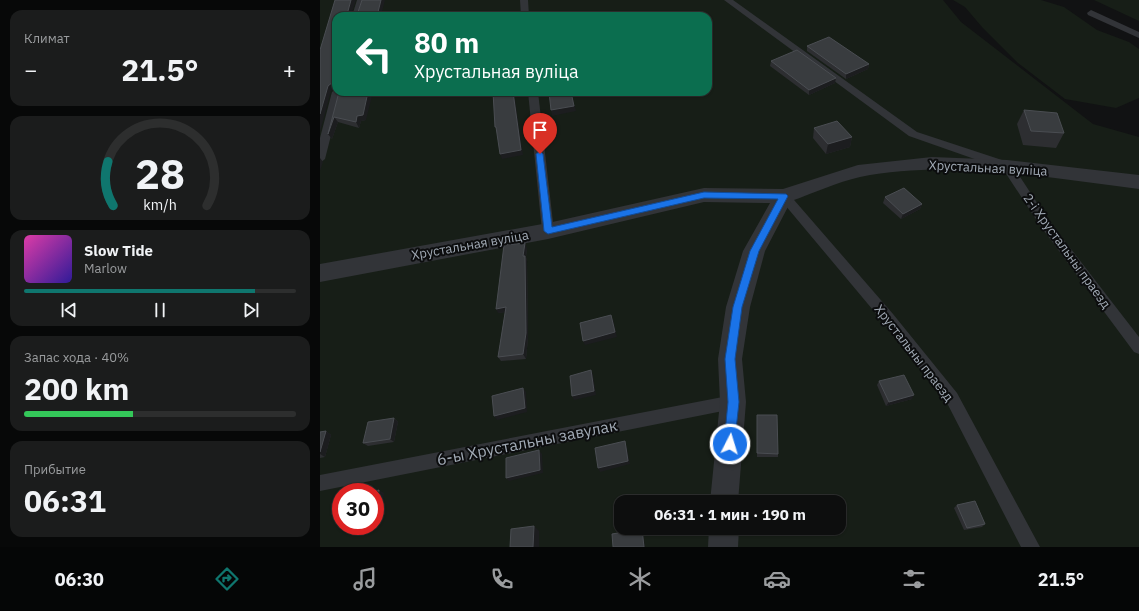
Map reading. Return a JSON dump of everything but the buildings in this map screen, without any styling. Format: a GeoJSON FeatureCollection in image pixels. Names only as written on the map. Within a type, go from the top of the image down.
{"type":"FeatureCollection","features":[{"type":"Feature","properties":{"kind":"street","name":"Хрустальная вуліца"},"geometry":{"type":"LineString","coordinates":[[320,273],[548,231],[704,195],[784,196],[858,171],[932,163],[1007,166],[1139,182]]}},
{"type":"Feature","properties":{"kind":"street"},"geometry":{"type":"LineString","coordinates":[[725,495],[734,402],[730,359],[738,307],[754,251],[784,196]]}},
{"type":"Feature","properties":{"kind":"street"},"geometry":{"type":"LineString","coordinates":[[723,547],[724,535]]}},
{"type":"Feature","properties":{"kind":"lane"},"geometry":{"type":"LineString","coordinates":[[357,12],[360,0]]}},
{"type":"Feature","properties":{"kind":"lane"},"geometry":{"type":"LineString","coordinates":[[524,0],[525,12]]}},
{"type":"Feature","properties":{"kind":"lane"},"geometry":{"type":"LineString","coordinates":[[728,0],[913,134],[1007,166]]}},
{"type":"Feature","properties":{"kind":"lane"},"geometry":{"type":"LineString","coordinates":[[1091,13],[1139,35]]}},
{"type":"Feature","properties":{"kind":"lane"},"geometry":{"type":"LineString","coordinates":[[320,159],[336,96]]}},
{"type":"Feature","properties":{"kind":"lane"},"geometry":{"type":"LineString","coordinates":[[533,96],[548,231]]}},
{"type":"Feature","properties":{"kind":"lane","name":"2-і Хрустальны праезд"},"geometry":{"type":"LineString","coordinates":[[1007,166],[1043,221],[1139,348]]}},
{"type":"Feature","properties":{"kind":"lane","name":"Хрустальны праезд"},"geometry":{"type":"LineString","coordinates":[[784,196],[888,318],[952,398],[1031,547]]}},
{"type":"Feature","properties":{"kind":"lane","name":"6-ы Хрустальны завулак"},"geometry":{"type":"LineString","coordinates":[[320,483],[734,402]]}},
{"type":"Feature","properties":{"kind":"shaded area"},"geometry":{"type":"Polygon","coordinates":[[[320,0],[943,0],[961,22],[1093,124],[1139,137],[1139,547],[320,547],[320,0]]]}},
{"type":"Feature","properties":{"kind":"shaded area"},"geometry":{"type":"Polygon","coordinates":[[[953,0],[1041,0],[1064,7],[1097,30],[1129,42],[1139,49],[1139,98],[1116,108],[1065,99],[1018,63],[982,27],[965,7],[953,0]]]}},
{"type":"Feature","properties":{"kind":"shaded area"},"geometry":{"type":"Polygon","coordinates":[[[1094,0],[1139,0],[1139,21],[1094,0]]]}},
{"type":"Feature","properties":{"kind":"route"},"geometry":{"type":"LineString","coordinates":[[540,154],[548,231],[704,195],[784,196],[754,251],[738,307],[730,359],[734,402],[730,444]]}}]}
